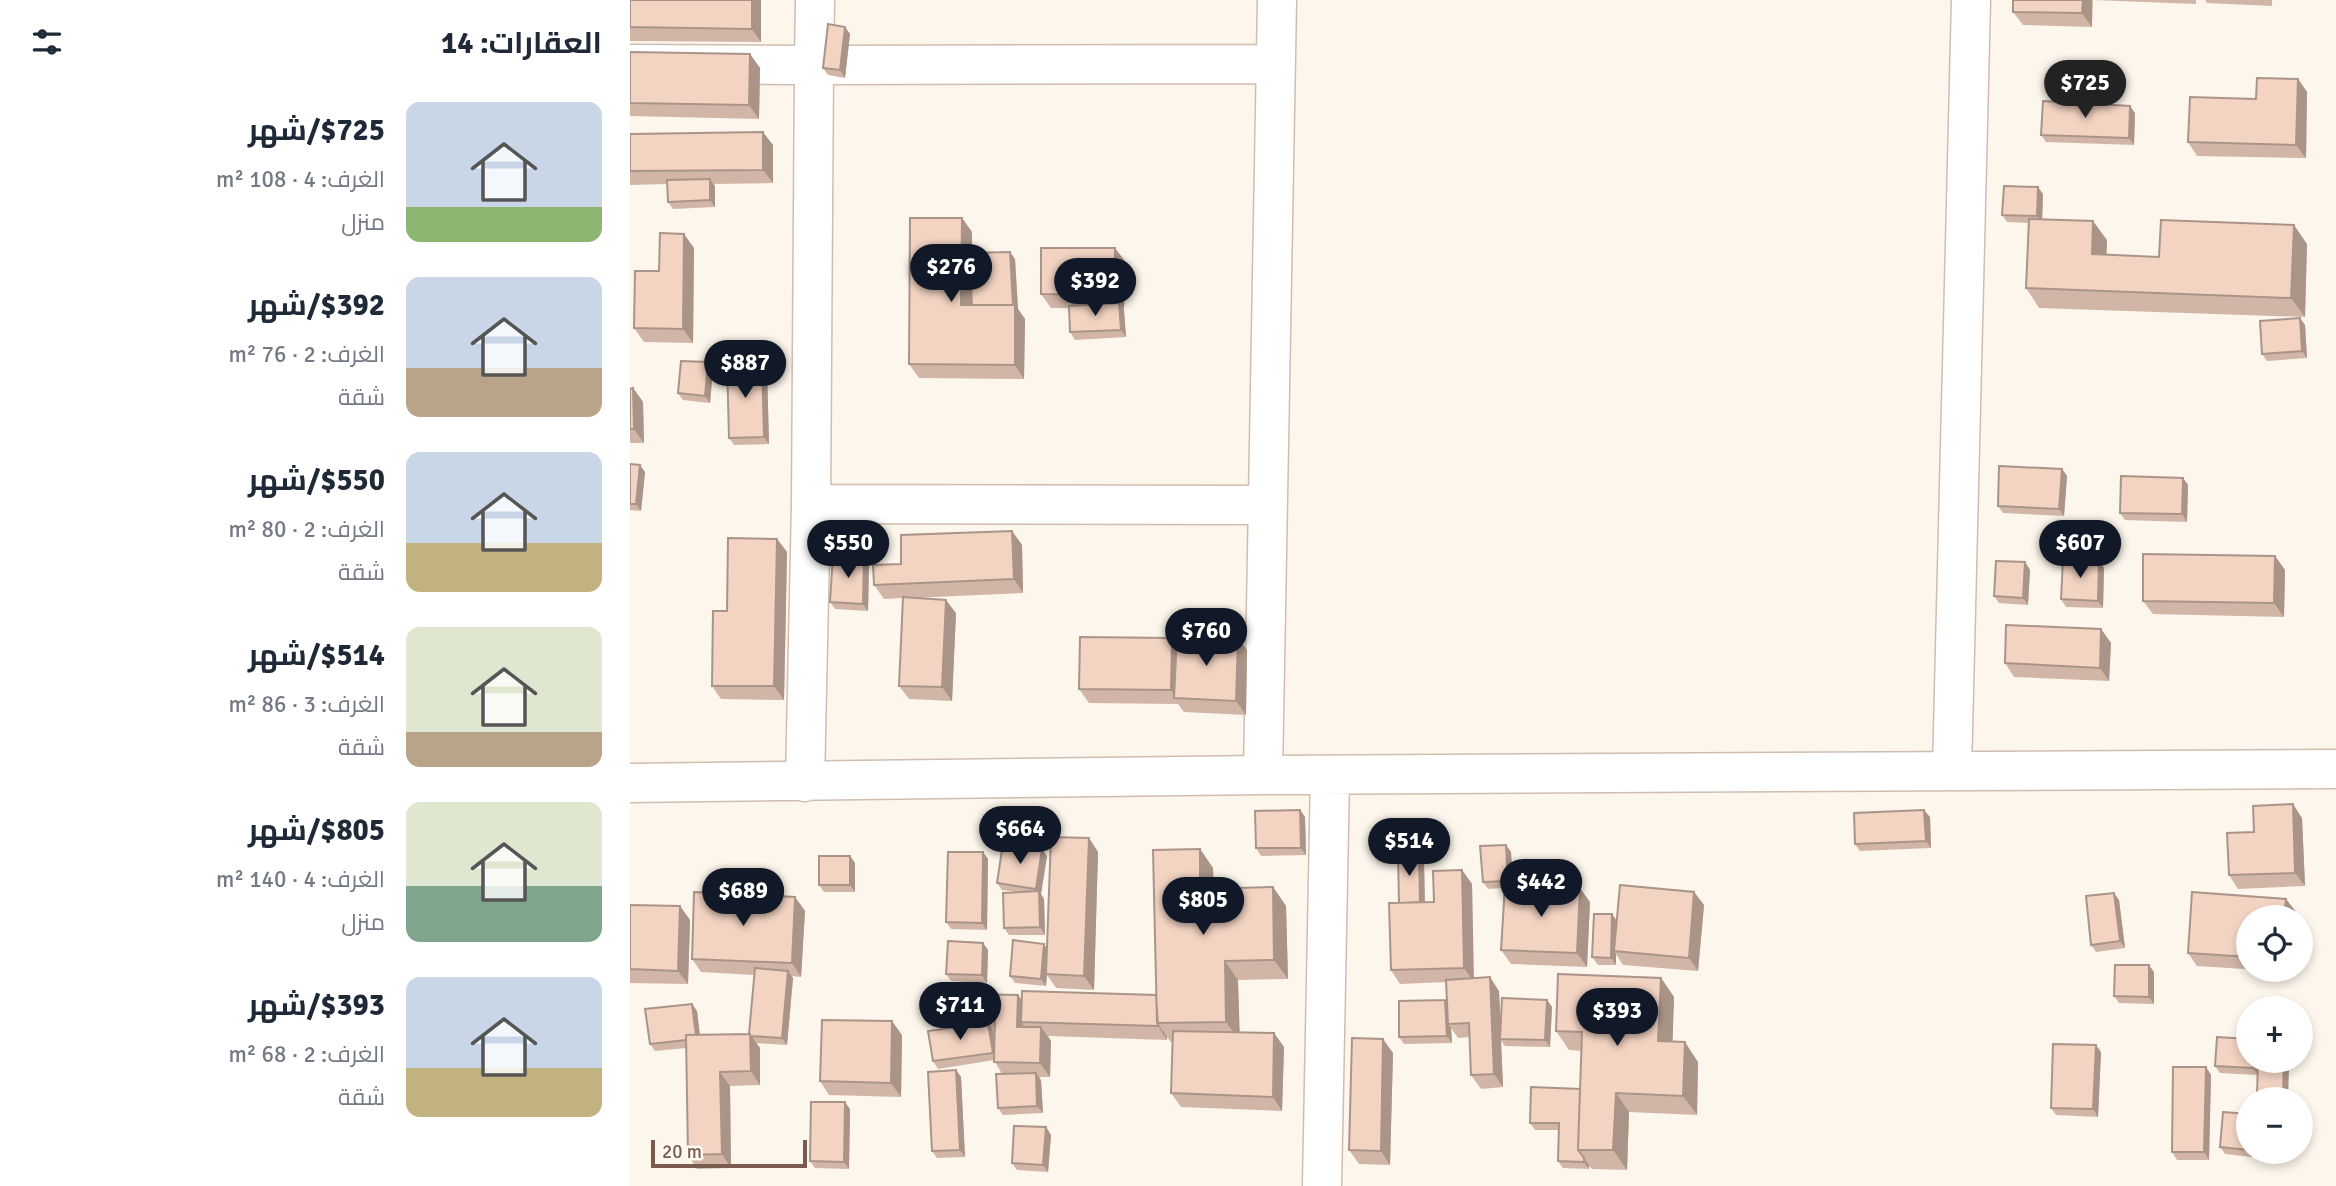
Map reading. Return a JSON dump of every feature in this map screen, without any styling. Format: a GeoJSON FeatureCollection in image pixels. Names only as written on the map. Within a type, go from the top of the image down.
{"type":"FeatureCollection","features":[{"type":"Feature","properties":{"kind":"street"},"geometry":{"type":"LineString","coordinates":[[804,782],[811,503],[814,0]]}},
{"type":"Feature","properties":{"kind":"street"},"geometry":{"type":"LineString","coordinates":[[1263,775],[1277,0]]}},
{"type":"Feature","properties":{"kind":"street"},"geometry":{"type":"LineString","coordinates":[[1952,771],[1971,0]]}},
{"type":"Feature","properties":{"kind":"street"},"geometry":{"type":"LineString","coordinates":[[630,64],[1275,64]]}},
{"type":"Feature","properties":{"kind":"street"},"geometry":{"type":"LineString","coordinates":[[811,503],[1267,505]]}},
{"type":"Feature","properties":{"kind":"street"},"geometry":{"type":"LineString","coordinates":[[630,783],[1263,775],[2336,769]]}},
{"type":"Feature","properties":{"kind":"street"},"geometry":{"type":"LineString","coordinates":[[1322,1186],[1330,776]]}},
{"type":"Feature","properties":{"kind":"building"},"geometry":{"type":"Polygon","coordinates":[[[630,0],[752,0],[752,29],[630,27],[630,0]]]}},
{"type":"Feature","properties":{"kind":"building"},"geometry":{"type":"Polygon","coordinates":[[[2013,0],[2083,0],[2082,13],[2013,12],[2013,0]]]}},
{"type":"Feature","properties":{"kind":"building"},"geometry":{"type":"Polygon","coordinates":[[[828,24],[845,27],[840,70],[823,68],[828,24]]]}},
{"type":"Feature","properties":{"kind":"building"},"geometry":{"type":"Polygon","coordinates":[[[630,52],[750,54],[749,105],[630,103],[630,52]]]}},
{"type":"Feature","properties":{"kind":"building"},"geometry":{"type":"Polygon","coordinates":[[[2257,78],[2298,79],[2296,145],[2188,142],[2190,97],[2256,99],[2257,78]]]}},
{"type":"Feature","properties":{"kind":"building"},"geometry":{"type":"Polygon","coordinates":[[[2043,101],[2130,106],[2129,138],[2041,135],[2043,101]]]}},
{"type":"Feature","properties":{"kind":"building"},"geometry":{"type":"Polygon","coordinates":[[[763,132],[763,170],[630,171],[630,134],[763,132]]]}},
{"type":"Feature","properties":{"kind":"building"},"geometry":{"type":"Polygon","coordinates":[[[710,179],[710,200],[668,202],[667,180],[710,179]]]}},
{"type":"Feature","properties":{"kind":"building"},"geometry":{"type":"Polygon","coordinates":[[[2004,186],[2038,187],[2037,216],[2002,215],[2004,186]]]}},
{"type":"Feature","properties":{"kind":"building"},"geometry":{"type":"Polygon","coordinates":[[[910,218],[962,218],[961,305],[1015,305],[1015,365],[909,364],[910,218]]]}},
{"type":"Feature","properties":{"kind":"building"},"geometry":{"type":"Polygon","coordinates":[[[2029,219],[2093,221],[2092,254],[2159,257],[2161,220],[2294,225],[2291,298],[2026,288],[2029,219]]]}},
{"type":"Feature","properties":{"kind":"building"},"geometry":{"type":"Polygon","coordinates":[[[660,233],[684,234],[683,329],[634,328],[635,271],[659,271],[660,233]]]}},
{"type":"Feature","properties":{"kind":"building"},"geometry":{"type":"Polygon","coordinates":[[[1041,248],[1115,248],[1114,295],[1041,294],[1041,248]]]}},
{"type":"Feature","properties":{"kind":"building"},"geometry":{"type":"Polygon","coordinates":[[[1010,252],[1013,305],[972,305],[969,253],[1010,252]]]}},
{"type":"Feature","properties":{"kind":"building"},"geometry":{"type":"Polygon","coordinates":[[[1119,303],[1121,330],[1070,332],[1069,306],[1119,303]]]}},
{"type":"Feature","properties":{"kind":"building"},"geometry":{"type":"Polygon","coordinates":[[[2300,318],[2302,351],[2262,354],[2260,321],[2300,318]]]}},
{"type":"Feature","properties":{"kind":"building"},"geometry":{"type":"Polygon","coordinates":[[[681,361],[708,362],[705,396],[678,393],[681,361]]]}},
{"type":"Feature","properties":{"kind":"building"},"geometry":{"type":"Polygon","coordinates":[[[727,362],[762,362],[764,437],[729,438],[727,362]]]}},
{"type":"Feature","properties":{"kind":"building"},"geometry":{"type":"Polygon","coordinates":[[[633,388],[634,429],[630,429],[630,389],[633,388]]]}},
{"type":"Feature","properties":{"kind":"building"},"geometry":{"type":"Polygon","coordinates":[[[630,464],[640,465],[636,504],[630,504],[630,464]]]}},
{"type":"Feature","properties":{"kind":"building"},"geometry":{"type":"Polygon","coordinates":[[[1999,466],[2062,469],[2059,509],[1998,506],[1999,466]]]}},
{"type":"Feature","properties":{"kind":"building"},"geometry":{"type":"Polygon","coordinates":[[[2121,476],[2183,478],[2182,514],[2120,513],[2121,476]]]}},
{"type":"Feature","properties":{"kind":"building"},"geometry":{"type":"Polygon","coordinates":[[[1012,531],[1014,579],[874,585],[873,565],[901,564],[901,535],[1012,531]]]}},
{"type":"Feature","properties":{"kind":"building"},"geometry":{"type":"Polygon","coordinates":[[[728,538],[777,539],[774,686],[712,686],[713,611],[727,611],[728,538]]]}},
{"type":"Feature","properties":{"kind":"building"},"geometry":{"type":"Polygon","coordinates":[[[2143,554],[2275,556],[2274,603],[2143,601],[2143,554]]]}},
{"type":"Feature","properties":{"kind":"building"},"geometry":{"type":"Polygon","coordinates":[[[833,555],[864,556],[863,604],[830,602],[833,555]]]}},
{"type":"Feature","properties":{"kind":"building"},"geometry":{"type":"Polygon","coordinates":[[[2063,559],[2099,561],[2098,601],[2061,599],[2063,559]]]}},
{"type":"Feature","properties":{"kind":"building"},"geometry":{"type":"Polygon","coordinates":[[[1996,561],[2025,562],[2023,598],[1994,596],[1996,561]]]}},
{"type":"Feature","properties":{"kind":"building"},"geometry":{"type":"Polygon","coordinates":[[[903,597],[946,600],[942,687],[899,686],[903,597]]]}},
{"type":"Feature","properties":{"kind":"building"},"geometry":{"type":"Polygon","coordinates":[[[2006,625],[2101,629],[2100,668],[2005,663],[2006,625]]]}},
{"type":"Feature","properties":{"kind":"building"},"geometry":{"type":"Polygon","coordinates":[[[1177,635],[1238,637],[1236,701],[1174,698],[1177,635]]]}},
{"type":"Feature","properties":{"kind":"building"},"geometry":{"type":"Polygon","coordinates":[[[1080,637],[1172,638],[1171,690],[1079,689],[1080,637]]]}},
{"type":"Feature","properties":{"kind":"building"},"geometry":{"type":"Polygon","coordinates":[[[2293,804],[2295,873],[2229,875],[2227,833],[2254,832],[2253,806],[2293,804]]]}},
{"type":"Feature","properties":{"kind":"building"},"geometry":{"type":"Polygon","coordinates":[[[1300,810],[1301,848],[1256,848],[1255,811],[1300,810]]]}},
{"type":"Feature","properties":{"kind":"building"},"geometry":{"type":"Polygon","coordinates":[[[1924,810],[1926,841],[1855,844],[1854,813],[1924,810]]]}},
{"type":"Feature","properties":{"kind":"building"},"geometry":{"type":"Polygon","coordinates":[[[1051,837],[1089,838],[1084,976],[1046,974],[1051,837]]]}},
{"type":"Feature","properties":{"kind":"building"},"geometry":{"type":"Polygon","coordinates":[[[1003,843],[1042,849],[1036,889],[997,883],[1003,843]]]}},
{"type":"Feature","properties":{"kind":"building"},"geometry":{"type":"Polygon","coordinates":[[[1506,845],[1508,881],[1483,882],[1480,846],[1506,845]]]}},
{"type":"Feature","properties":{"kind":"building"},"geometry":{"type":"Polygon","coordinates":[[[1200,849],[1200,889],[1273,887],[1274,960],[1225,961],[1226,1022],[1157,1023],[1153,850],[1200,849]]]}},
{"type":"Feature","properties":{"kind":"building"},"geometry":{"type":"Polygon","coordinates":[[[948,852],[983,852],[982,923],[946,922],[948,852]]]}},
{"type":"Feature","properties":{"kind":"building"},"geometry":{"type":"Polygon","coordinates":[[[1419,854],[1420,902],[1399,903],[1398,855],[1419,854]]]}},
{"type":"Feature","properties":{"kind":"building"},"geometry":{"type":"Polygon","coordinates":[[[819,856],[850,856],[850,885],[819,885],[819,856]]]}},
{"type":"Feature","properties":{"kind":"building"},"geometry":{"type":"Polygon","coordinates":[[[1462,870],[1464,968],[1391,970],[1389,903],[1434,902],[1433,871],[1462,870]]]}},
{"type":"Feature","properties":{"kind":"building"},"geometry":{"type":"Polygon","coordinates":[[[1505,885],[1580,888],[1577,953],[1501,950],[1505,885]]]}},
{"type":"Feature","properties":{"kind":"building"},"geometry":{"type":"Polygon","coordinates":[[[1620,885],[1694,892],[1689,958],[1614,951],[1620,885]]]}},
{"type":"Feature","properties":{"kind":"building"},"geometry":{"type":"Polygon","coordinates":[[[1039,891],[1040,927],[1004,928],[1003,893],[1039,891]]]}},
{"type":"Feature","properties":{"kind":"building"},"geometry":{"type":"Polygon","coordinates":[[[694,892],[795,897],[792,963],[692,959],[694,892]]]}},
{"type":"Feature","properties":{"kind":"building"},"geometry":{"type":"Polygon","coordinates":[[[2192,892],[2286,899],[2285,905],[2236,905],[2236,956],[2188,953],[2192,892]]]}},
{"type":"Feature","properties":{"kind":"building"},"geometry":{"type":"Polygon","coordinates":[[[2114,893],[2120,941],[2091,945],[2086,896],[2114,893]]]}},
{"type":"Feature","properties":{"kind":"building"},"geometry":{"type":"Polygon","coordinates":[[[630,905],[680,906],[678,971],[630,969],[630,905]]]}},
{"type":"Feature","properties":{"kind":"building"},"geometry":{"type":"Polygon","coordinates":[[[1594,914],[1612,914],[1611,958],[1592,957],[1594,914]]]}},
{"type":"Feature","properties":{"kind":"building"},"geometry":{"type":"Polygon","coordinates":[[[1013,940],[1044,944],[1041,979],[1010,976],[1013,940]]]}},
{"type":"Feature","properties":{"kind":"building"},"geometry":{"type":"Polygon","coordinates":[[[948,941],[983,943],[982,975],[946,974],[948,941]]]}},
{"type":"Feature","properties":{"kind":"building"},"geometry":{"type":"Polygon","coordinates":[[[2115,965],[2149,965],[2149,997],[2114,996],[2115,965]]]}},
{"type":"Feature","properties":{"kind":"building"},"geometry":{"type":"Polygon","coordinates":[[[755,968],[788,971],[782,1038],[749,1034],[755,968]]]}},
{"type":"Feature","properties":{"kind":"building"},"geometry":{"type":"Polygon","coordinates":[[[1558,974],[1661,978],[1658,1041],[1685,1042],[1683,1096],[1616,1093],[1613,1150],[1578,1150],[1582,1032],[1556,1031],[1558,974]]]}},
{"type":"Feature","properties":{"kind":"building"},"geometry":{"type":"Polygon","coordinates":[[[1490,977],[1494,1074],[1471,1075],[1469,1023],[1448,1024],[1446,980],[1490,977]]]}},
{"type":"Feature","properties":{"kind":"building"},"geometry":{"type":"Polygon","coordinates":[[[1022,991],[1156,995],[1158,1026],[1021,1022],[1022,991]]]}},
{"type":"Feature","properties":{"kind":"building"},"geometry":{"type":"Polygon","coordinates":[[[931,993],[1018,995],[1017,1027],[1041,1027],[1040,1063],[994,1062],[995,1016],[931,1014],[931,993]]]}},
{"type":"Feature","properties":{"kind":"building"},"geometry":{"type":"Polygon","coordinates":[[[1502,998],[1547,1000],[1545,1040],[1500,1039],[1502,998]]]}},
{"type":"Feature","properties":{"kind":"building"},"geometry":{"type":"Polygon","coordinates":[[[1445,1000],[1447,1036],[1399,1037],[1399,1001],[1445,1000]]]}},
{"type":"Feature","properties":{"kind":"building"},"geometry":{"type":"Polygon","coordinates":[[[692,1004],[696,1035],[686,1035],[686,1040],[650,1044],[645,1009],[692,1004]]]}},
{"type":"Feature","properties":{"kind":"building"},"geometry":{"type":"Polygon","coordinates":[[[822,1020],[892,1021],[891,1083],[820,1081],[822,1020]]]}},
{"type":"Feature","properties":{"kind":"building"},"geometry":{"type":"Polygon","coordinates":[[[988,1023],[993,1053],[933,1061],[928,1031],[988,1023]]]}},
{"type":"Feature","properties":{"kind":"building"},"geometry":{"type":"Polygon","coordinates":[[[1173,1031],[1274,1033],[1273,1097],[1171,1093],[1173,1031]]]}},
{"type":"Feature","properties":{"kind":"building"},"geometry":{"type":"Polygon","coordinates":[[[750,1034],[751,1071],[720,1072],[722,1154],[688,1155],[686,1035],[750,1034]]]}},
{"type":"Feature","properties":{"kind":"building"},"geometry":{"type":"Polygon","coordinates":[[[2217,1037],[2236,1038],[2236,1067],[2215,1066],[2217,1037]]]}},
{"type":"Feature","properties":{"kind":"building"},"geometry":{"type":"Polygon","coordinates":[[[1352,1038],[1383,1039],[1381,1151],[1349,1150],[1352,1038]]]}},
{"type":"Feature","properties":{"kind":"building"},"geometry":{"type":"Polygon","coordinates":[[[2053,1044],[2096,1045],[2093,1109],[2051,1108],[2053,1044]]]}},
{"type":"Feature","properties":{"kind":"building"},"geometry":{"type":"Polygon","coordinates":[[[2173,1067],[2206,1067],[2204,1152],[2172,1152],[2173,1067]]]}},
{"type":"Feature","properties":{"kind":"building"},"geometry":{"type":"Polygon","coordinates":[[[956,1070],[960,1150],[932,1151],[928,1072],[956,1070]]]}},
{"type":"Feature","properties":{"kind":"building"},"geometry":{"type":"Polygon","coordinates":[[[1036,1073],[1037,1106],[998,1108],[996,1074],[1036,1073]]]}},
{"type":"Feature","properties":{"kind":"building"},"geometry":{"type":"Polygon","coordinates":[[[2258,1073],[2284,1073],[2283,1087],[2257,1087],[2258,1073]]]}},
{"type":"Feature","properties":{"kind":"building"},"geometry":{"type":"Polygon","coordinates":[[[1531,1087],[1580,1089],[1578,1150],[1584,1162],[1558,1161],[1559,1123],[1530,1123],[1531,1087]]]}},
{"type":"Feature","properties":{"kind":"building"},"geometry":{"type":"Polygon","coordinates":[[[811,1102],[845,1102],[844,1162],[810,1161],[811,1102]]]}},
{"type":"Feature","properties":{"kind":"building"},"geometry":{"type":"Polygon","coordinates":[[[2223,1112],[2236,1113],[2236,1149],[2220,1147],[2223,1112]]]}},
{"type":"Feature","properties":{"kind":"building"},"geometry":{"type":"Polygon","coordinates":[[[1014,1126],[1046,1127],[1043,1165],[1012,1163],[1014,1126]]]}}]}
